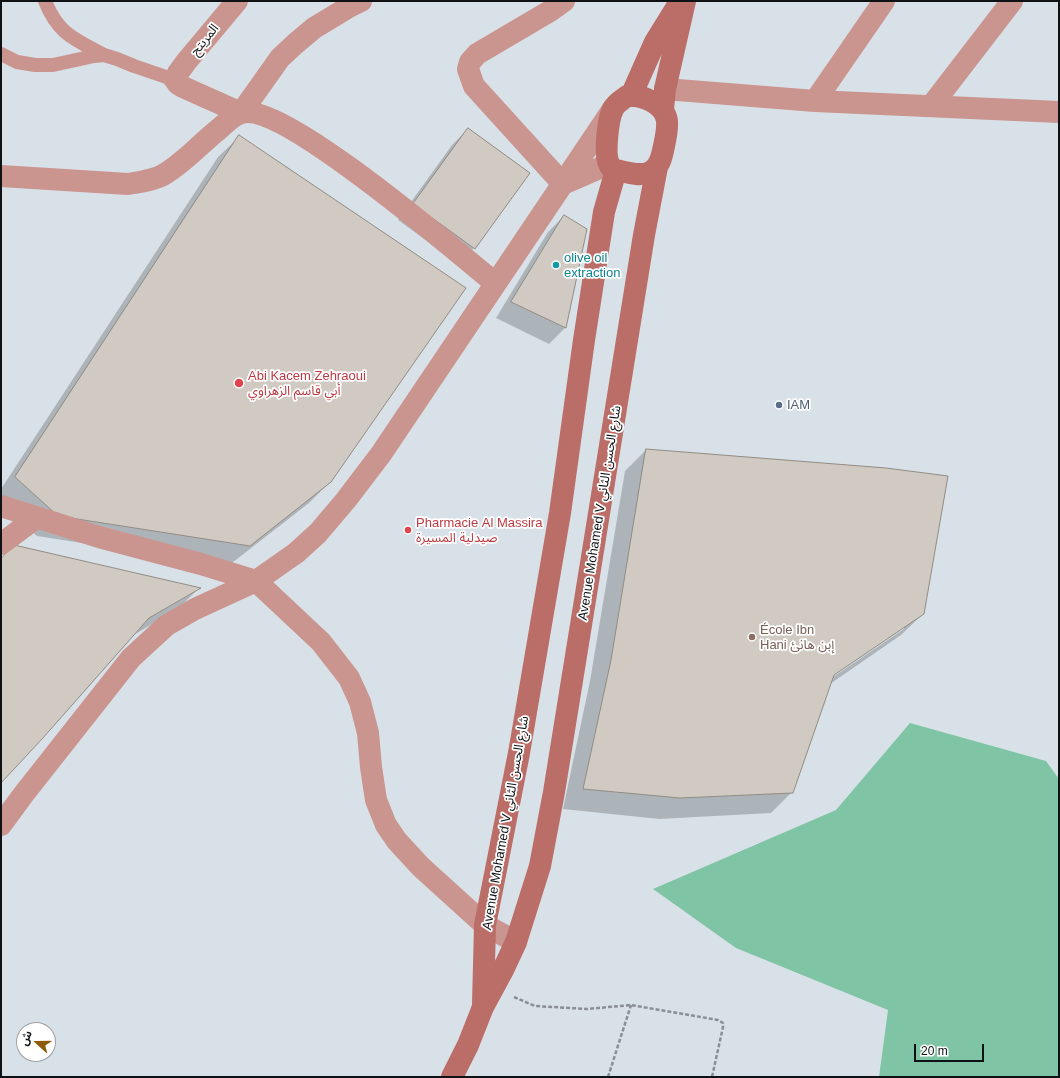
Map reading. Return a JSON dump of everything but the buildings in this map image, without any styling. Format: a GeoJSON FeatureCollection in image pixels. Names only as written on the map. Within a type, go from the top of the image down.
{"type":"FeatureCollection","features":[{"type":"Feature","properties":{"kind":"main road"},"geometry":{"type":"LineString","coordinates":[[631,96],[655,42],[680,1]]}},
{"type":"Feature","properties":{"kind":"main road"},"geometry":{"type":"LineString","coordinates":[[664,99],[627,96],[617,103],[613,109],[607,134],[607,151],[612,167],[643,174],[650,172],[657,167],[661,159],[668,127],[664,99],[684,1]]}},
{"type":"Feature","properties":{"kind":"main road","name":"Avenue Mohamed V شارع الحسن الثاني"},"geometry":{"type":"LineString","coordinates":[[483,1007],[485,925],[519,753],[553,552],[584,340],[612,167]]}},
{"type":"Feature","properties":{"kind":"main road","name":"Avenue Mohamed V شارع الحسن الثاني"},"geometry":{"type":"LineString","coordinates":[[483,1007],[516,942],[540,866],[554,792],[644,236],[657,167]]}},
{"type":"Feature","properties":{"kind":"main road"},"geometry":{"type":"LineString","coordinates":[[452,1077],[468,1045],[483,1007]]}},
{"type":"Feature","properties":{"kind":"street","name":"المريتح"},"geometry":{"type":"LineString","coordinates":[[175,80],[186,62],[237,1]]}},
{"type":"Feature","properties":{"kind":"street"},"geometry":{"type":"LineString","coordinates":[[1,176],[128,184],[146,181],[162,176],[177,166],[222,126],[241,113],[280,58],[295,44],[314,28],[361,1]]}},
{"type":"Feature","properties":{"kind":"street"},"geometry":{"type":"LineString","coordinates":[[563,184],[474,86],[468,69],[470,62],[477,54],[550,11],[564,1]]}},
{"type":"Feature","properties":{"kind":"street"},"geometry":{"type":"LineString","coordinates":[[815,101],[884,1]]}},
{"type":"Feature","properties":{"kind":"street"},"geometry":{"type":"LineString","coordinates":[[932,106],[1012,1]]}},
{"type":"Feature","properties":{"kind":"street"},"geometry":{"type":"LineString","coordinates":[[175,80],[183,87],[241,113],[255,114],[289,127],[305,137],[384,193],[495,283]]}},
{"type":"Feature","properties":{"kind":"street"},"geometry":{"type":"LineString","coordinates":[[664,99],[815,101],[1059,112]]}},
{"type":"Feature","properties":{"kind":"street"},"geometry":{"type":"LineString","coordinates":[[1,825],[27,789],[131,658],[167,625],[195,609],[256,581],[296,553],[318,533],[346,500],[381,454],[613,109]]}},
{"type":"Feature","properties":{"kind":"street"},"geometry":{"type":"LineString","coordinates":[[563,184],[612,167]]}},
{"type":"Feature","properties":{"kind":"street"},"geometry":{"type":"LineString","coordinates":[[1,506],[99,537],[202,564],[256,581],[321,642],[349,678],[360,702],[368,732],[376,800],[386,825],[397,841],[421,867],[485,925],[516,942]]}},
{"type":"Feature","properties":{"kind":"street"},"geometry":{"type":"LineString","coordinates":[[1,544],[36,518]]}},
{"type":"Feature","properties":{"kind":"lane"},"geometry":{"type":"LineString","coordinates":[[45,1],[57,25],[69,36],[104,56]]}},
{"type":"Feature","properties":{"kind":"lane"},"geometry":{"type":"LineString","coordinates":[[1,54],[17,62],[35,65],[53,65],[94,56],[104,56],[117,59],[175,80]]}},
{"type":"Feature","properties":{"kind":"path"},"geometry":{"type":"LineString","coordinates":[[493,988],[535,1006],[586,1008],[631,1006],[718,1020],[723,1023],[723,1027],[712,1077]]}},
{"type":"Feature","properties":{"kind":"path"},"geometry":{"type":"LineString","coordinates":[[608,1077],[631,1006]]}},
{"type":"Feature","properties":{"kind":"green space"},"geometry":{"type":"Polygon","coordinates":[[[910,723],[1046,761],[1059,779],[1059,1077],[879,1077],[888,1010],[736,948],[653,889],[836,810],[910,723]]]}},
{"type":"Feature","properties":{"kind":"place","name":"olive oil extraction"},"geometry":{"type":"Point","coordinates":[556,265]}},
{"type":"Feature","properties":{"kind":"place","name":"Abi Kacem Zehraoui أبي قاسم الزهراوي"},"geometry":{"type":"Point","coordinates":[239,383]}},
{"type":"Feature","properties":{"kind":"place","name":"IAM"},"geometry":{"type":"Point","coordinates":[779,405]}},
{"type":"Feature","properties":{"kind":"place","name":"Pharmacie Al Massira صيدلية المسيرة"},"geometry":{"type":"Point","coordinates":[408,530]}},
{"type":"Feature","properties":{"kind":"place","name":"École Ibn Hani إبن هانئ"},"geometry":{"type":"Point","coordinates":[752,637]}}]}
